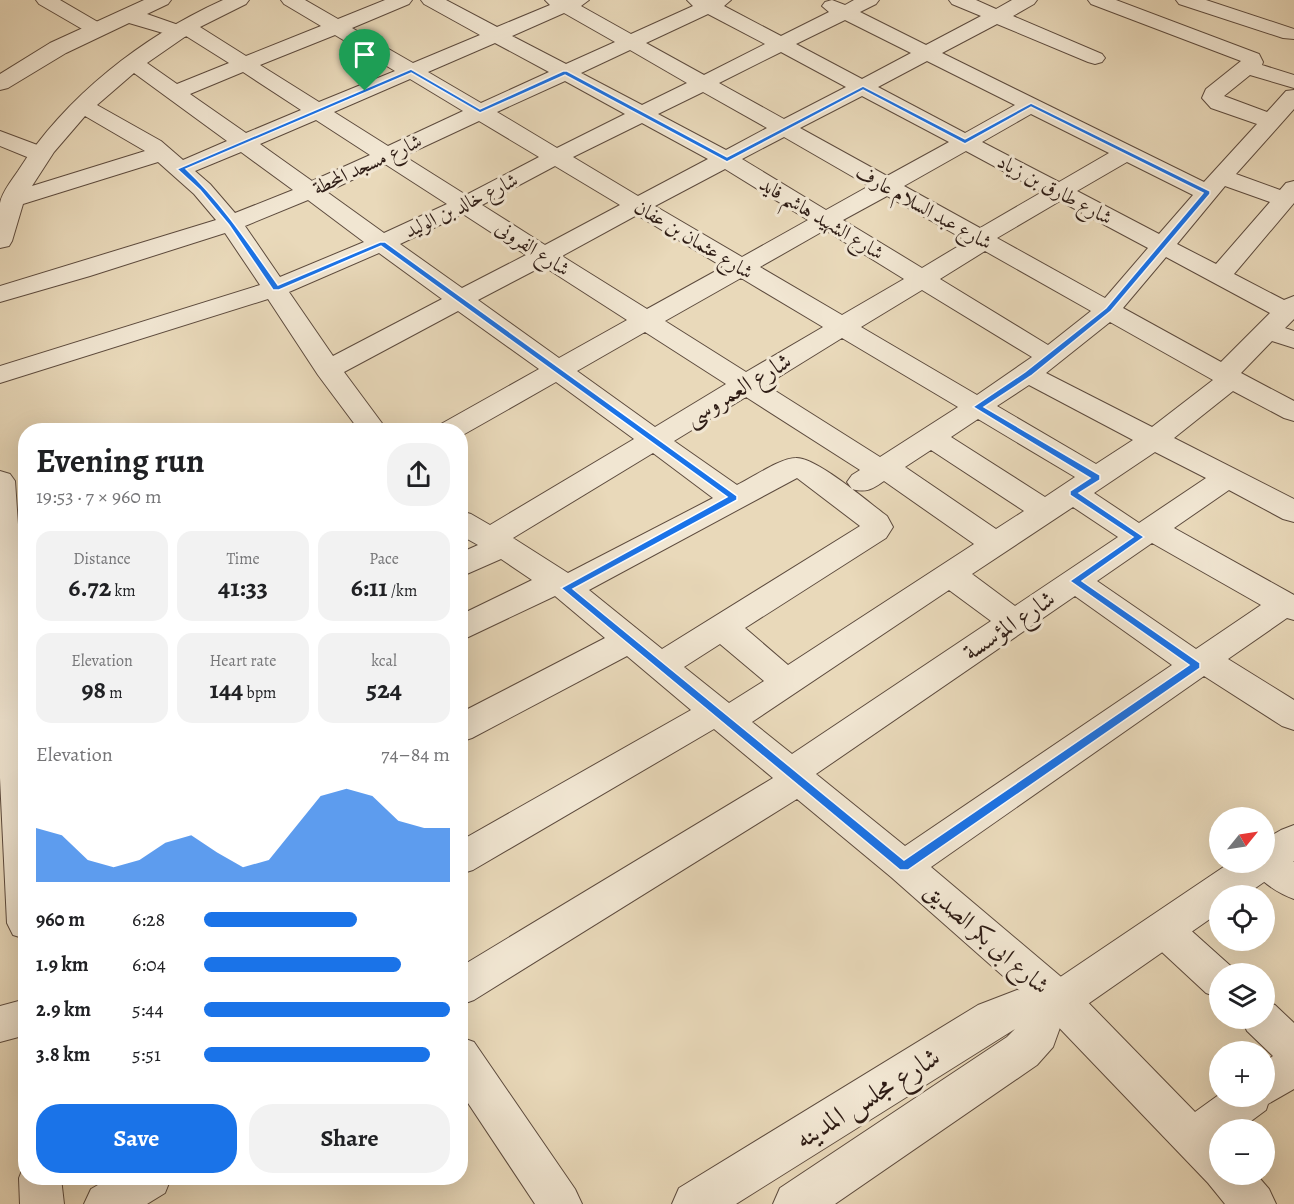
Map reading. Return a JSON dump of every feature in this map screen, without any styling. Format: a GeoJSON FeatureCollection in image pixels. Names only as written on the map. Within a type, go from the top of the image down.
{"type":"FeatureCollection","features":[{"type":"Feature","properties":{"kind":"street"},"geometry":{"type":"LineString","coordinates":[[46,0],[96,29]]}},
{"type":"Feature","properties":{"kind":"street"},"geometry":{"type":"LineString","coordinates":[[0,83],[57,48],[161,0]]}},
{"type":"Feature","properties":{"kind":"street"},"geometry":{"type":"LineString","coordinates":[[0,241],[13,199],[40,154],[83,106],[183,29],[239,0]]}},
{"type":"Feature","properties":{"kind":"street","name":"شارع عثمان بن عفان"},"geometry":{"type":"LineString","coordinates":[[291,0],[978,407],[1085,485],[1145,533],[1290,607]]}},
{"type":"Feature","properties":{"kind":"street"},"geometry":{"type":"LineString","coordinates":[[174,93],[402,0]]}},
{"type":"Feature","properties":{"kind":"street","name":"شارع الشهيد هاشم فايد"},"geometry":{"type":"LineString","coordinates":[[431,0],[727,160],[1050,357]]}},
{"type":"Feature","properties":{"kind":"street"},"geometry":{"type":"LineString","coordinates":[[820,0],[1126,152],[1214,185],[1289,193]]}},
{"type":"Feature","properties":{"kind":"street","name":"شارع خالد بن الوليد"},"geometry":{"type":"LineString","coordinates":[[0,375],[276,288],[382,243],[466,204],[870,0]]}},
{"type":"Feature","properties":{"kind":"street"},"geometry":{"type":"LineString","coordinates":[[959,0],[1095,58]]}},
{"type":"Feature","properties":{"kind":"street"},"geometry":{"type":"LineString","coordinates":[[328,369],[1027,0]]}},
{"type":"Feature","properties":{"kind":"street"},"geometry":{"type":"LineString","coordinates":[[1098,0],[1252,58],[1253,62],[1214,94],[1213,98],[1219,103],[1270,121]]}},
{"type":"Feature","properties":{"kind":"street"},"geometry":{"type":"LineString","coordinates":[[13,199],[242,142],[496,35],[567,2]]}},
{"type":"Feature","properties":{"kind":"street","name":"شارع عبد السلام عارف"},"geometry":{"type":"LineString","coordinates":[[567,2],[630,42],[1294,412]]}},
{"type":"Feature","properties":{"kind":"street","name":"شارع مسجد المحطة"},"geometry":{"type":"LineString","coordinates":[[0,294],[81,271],[231,223],[310,191],[630,42],[709,2]]}},
{"type":"Feature","properties":{"kind":"street","name":"شارع طارق بن زياد"},"geometry":{"type":"LineString","coordinates":[[709,2],[780,44],[1059,192],[1219,276],[1290,308]]}},
{"type":"Feature","properties":{"kind":"street"},"geometry":{"type":"LineString","coordinates":[[1169,27],[1197,2],[1290,34]]}},
{"type":"Feature","properties":{"kind":"street"},"geometry":{"type":"LineString","coordinates":[[126,15],[183,29]]}},
{"type":"Feature","properties":{"kind":"street","name":"شارع الفرونى"},"geometry":{"type":"LineString","coordinates":[[183,29],[246,64],[646,321],[882,468],[996,544]]}},
{"type":"Feature","properties":{"kind":"street"},"geometry":{"type":"LineString","coordinates":[[135,64],[734,498]]}},
{"type":"Feature","properties":{"kind":"street"},"geometry":{"type":"LineString","coordinates":[[1248,67],[1294,82]]}},
{"type":"Feature","properties":{"kind":"street"},"geometry":{"type":"LineString","coordinates":[[840,496],[1028,374],[1108,310],[1214,185],[1294,96]]}},
{"type":"Feature","properties":{"kind":"street"},"geometry":{"type":"LineString","coordinates":[[463,423],[1031,105]]}},
{"type":"Feature","properties":{"kind":"street"},"geometry":{"type":"LineString","coordinates":[[83,106],[172,161],[202,189],[231,223],[328,369],[368,423]]}},
{"type":"Feature","properties":{"kind":"street"},"geometry":{"type":"LineString","coordinates":[[0,138],[40,154]]}},
{"type":"Feature","properties":{"kind":"street","name":"شارع العمروسى"},"geometry":{"type":"LineString","coordinates":[[468,561],[654,440],[922,279],[1126,152]]}},
{"type":"Feature","properties":{"kind":"street"},"geometry":{"type":"LineString","coordinates":[[1219,276],[1289,193]]}},
{"type":"Feature","properties":{"kind":"street"},"geometry":{"type":"LineString","coordinates":[[468,855],[787,682],[1046,511],[1154,439],[1228,377],[1290,308]]}},
{"type":"Feature","properties":{"kind":"street"},"geometry":{"type":"LineString","coordinates":[[1268,330],[1294,340]]}},
{"type":"Feature","properties":{"kind":"street"},"geometry":{"type":"LineString","coordinates":[[1028,374],[1294,513]]}},
{"type":"Feature","properties":{"kind":"street"},"geometry":{"type":"LineString","coordinates":[[930,437],[1046,511]]}},
{"type":"Feature","properties":{"kind":"street"},"geometry":{"type":"LineString","coordinates":[[468,626],[562,585],[795,467],[802,468],[876,523],[878,527],[875,531],[660,666]]}},
{"type":"Feature","properties":{"kind":"street","name":"شارع المؤسسة"},"geometry":{"type":"LineString","coordinates":[[468,983],[795,776],[1014,622],[1227,478]]}},
{"type":"Feature","properties":{"kind":"street"},"geometry":{"type":"LineString","coordinates":[[0,482],[17,621],[5,662],[7,727],[18,762]]}},
{"type":"Feature","properties":{"kind":"street","name":"شارع ابى بكر الصديق"},"geometry":{"type":"LineString","coordinates":[[468,526],[562,585],[904,866],[1206,1153]]}},
{"type":"Feature","properties":{"kind":"street"},"geometry":{"type":"LineString","coordinates":[[950,574],[1014,622]]}},
{"type":"Feature","properties":{"kind":"street"},"geometry":{"type":"LineString","coordinates":[[1075,581],[1200,663],[1294,717]]}},
{"type":"Feature","properties":{"kind":"street"},"geometry":{"type":"LineString","coordinates":[[904,866],[1200,663],[1290,607]]}},
{"type":"Feature","properties":{"kind":"street"},"geometry":{"type":"LineString","coordinates":[[722,627],[787,682]]}},
{"type":"Feature","properties":{"kind":"street"},"geometry":{"type":"LineString","coordinates":[[468,725],[629,640]]}},
{"type":"Feature","properties":{"kind":"street"},"geometry":{"type":"LineString","coordinates":[[1275,854],[1294,841]]}},
{"type":"Feature","properties":{"kind":"street"},"geometry":{"type":"LineString","coordinates":[[1275,869],[1294,883]]}},
{"type":"Feature","properties":{"kind":"street"},"geometry":{"type":"LineString","coordinates":[[1052,1006],[1246,873]]}},
{"type":"Feature","properties":{"kind":"street"},"geometry":{"type":"LineString","coordinates":[[1163,929],[1209,971]]}},
{"type":"Feature","properties":{"kind":"street","name":"شارع مجلس المدينه"},"geometry":{"type":"LineString","coordinates":[[695,1204],[993,1018],[1017,1009],[1052,1006]]}},
{"type":"Feature","properties":{"kind":"street","name":"شارع مجلس المدينه"},"geometry":{"type":"LineString","coordinates":[[795,1204],[1022,1051],[1038,1033],[1052,1006]]}},
{"type":"Feature","properties":{"kind":"street"},"geometry":{"type":"LineString","coordinates":[[0,1024],[18,1019]]}},
{"type":"Feature","properties":{"kind":"street"},"geometry":{"type":"LineString","coordinates":[[1272,1029],[1294,1049]]}},
{"type":"Feature","properties":{"kind":"street"},"geometry":{"type":"LineString","coordinates":[[1275,1078],[1294,1065]]}},
{"type":"Feature","properties":{"kind":"street"},"geometry":{"type":"LineString","coordinates":[[468,1067],[560,1204]]}},
{"type":"Feature","properties":{"kind":"street"},"geometry":{"type":"LineString","coordinates":[[1206,1153],[1242,1107]]}},
{"type":"Feature","properties":{"kind":"street"},"geometry":{"type":"LineString","coordinates":[[41,1185],[42,1204]]}},
{"type":"Feature","properties":{"kind":"street"},"geometry":{"type":"LineString","coordinates":[[106,1204],[138,1185]]}},
{"type":"Feature","properties":{"kind":"street"},"geometry":{"type":"LineString","coordinates":[[1236,1185],[1254,1204]]}},
{"type":"Feature","properties":{"kind":"route"},"geometry":{"type":"LineString","coordinates":[[411,71],[480,111],[565,72],[727,160],[863,88],[965,141],[1031,105],[1208,193],[1108,310],[1028,374],[978,407],[1096,477],[1073,493],[1139,537],[1075,581],[1196,665],[904,866],[566,588],[734,498],[382,243],[276,288],[231,223],[202,189],[181,169],[365,91],[411,71]]}}]}
